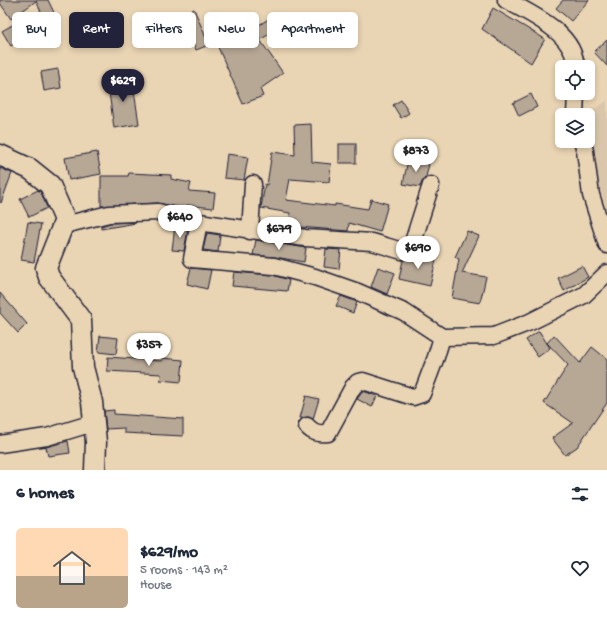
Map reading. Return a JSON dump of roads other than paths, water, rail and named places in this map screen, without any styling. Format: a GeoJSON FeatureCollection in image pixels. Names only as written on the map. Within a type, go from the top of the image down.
{"type":"FeatureCollection","features":[{"type":"Feature","properties":{"kind":"street"},"geometry":{"type":"LineString","coordinates":[[506,0],[548,24],[567,43],[573,60]]}},
{"type":"Feature","properties":{"kind":"street"},"geometry":{"type":"LineString","coordinates":[[584,148],[591,195],[607,245]]}},
{"type":"Feature","properties":{"kind":"street"},"geometry":{"type":"LineString","coordinates":[[0,155],[30,169],[50,185],[65,220],[64,225],[109,214],[158,212],[199,222],[250,231],[305,238],[366,242],[402,251],[407,250],[413,242],[431,185]]}},
{"type":"Feature","properties":{"kind":"street"},"geometry":{"type":"LineString","coordinates":[[250,231],[253,184]]}},
{"type":"Feature","properties":{"kind":"street"},"geometry":{"type":"LineString","coordinates":[[65,220],[46,268],[49,277],[81,320],[84,367],[92,402],[96,442],[95,470]]}},
{"type":"Feature","properties":{"kind":"street"},"geometry":{"type":"LineString","coordinates":[[199,222],[192,260],[274,266],[315,277],[358,292],[404,312],[442,337],[494,336],[530,322],[584,295],[607,273]]}},
{"type":"Feature","properties":{"kind":"street"},"geometry":{"type":"LineString","coordinates":[[307,426],[311,431],[321,434],[328,433],[352,386],[358,382],[363,381],[413,397],[422,394],[442,337]]}},
{"type":"Feature","properties":{"kind":"street"},"geometry":{"type":"LineString","coordinates":[[0,444],[47,438],[93,423]]}}]}
